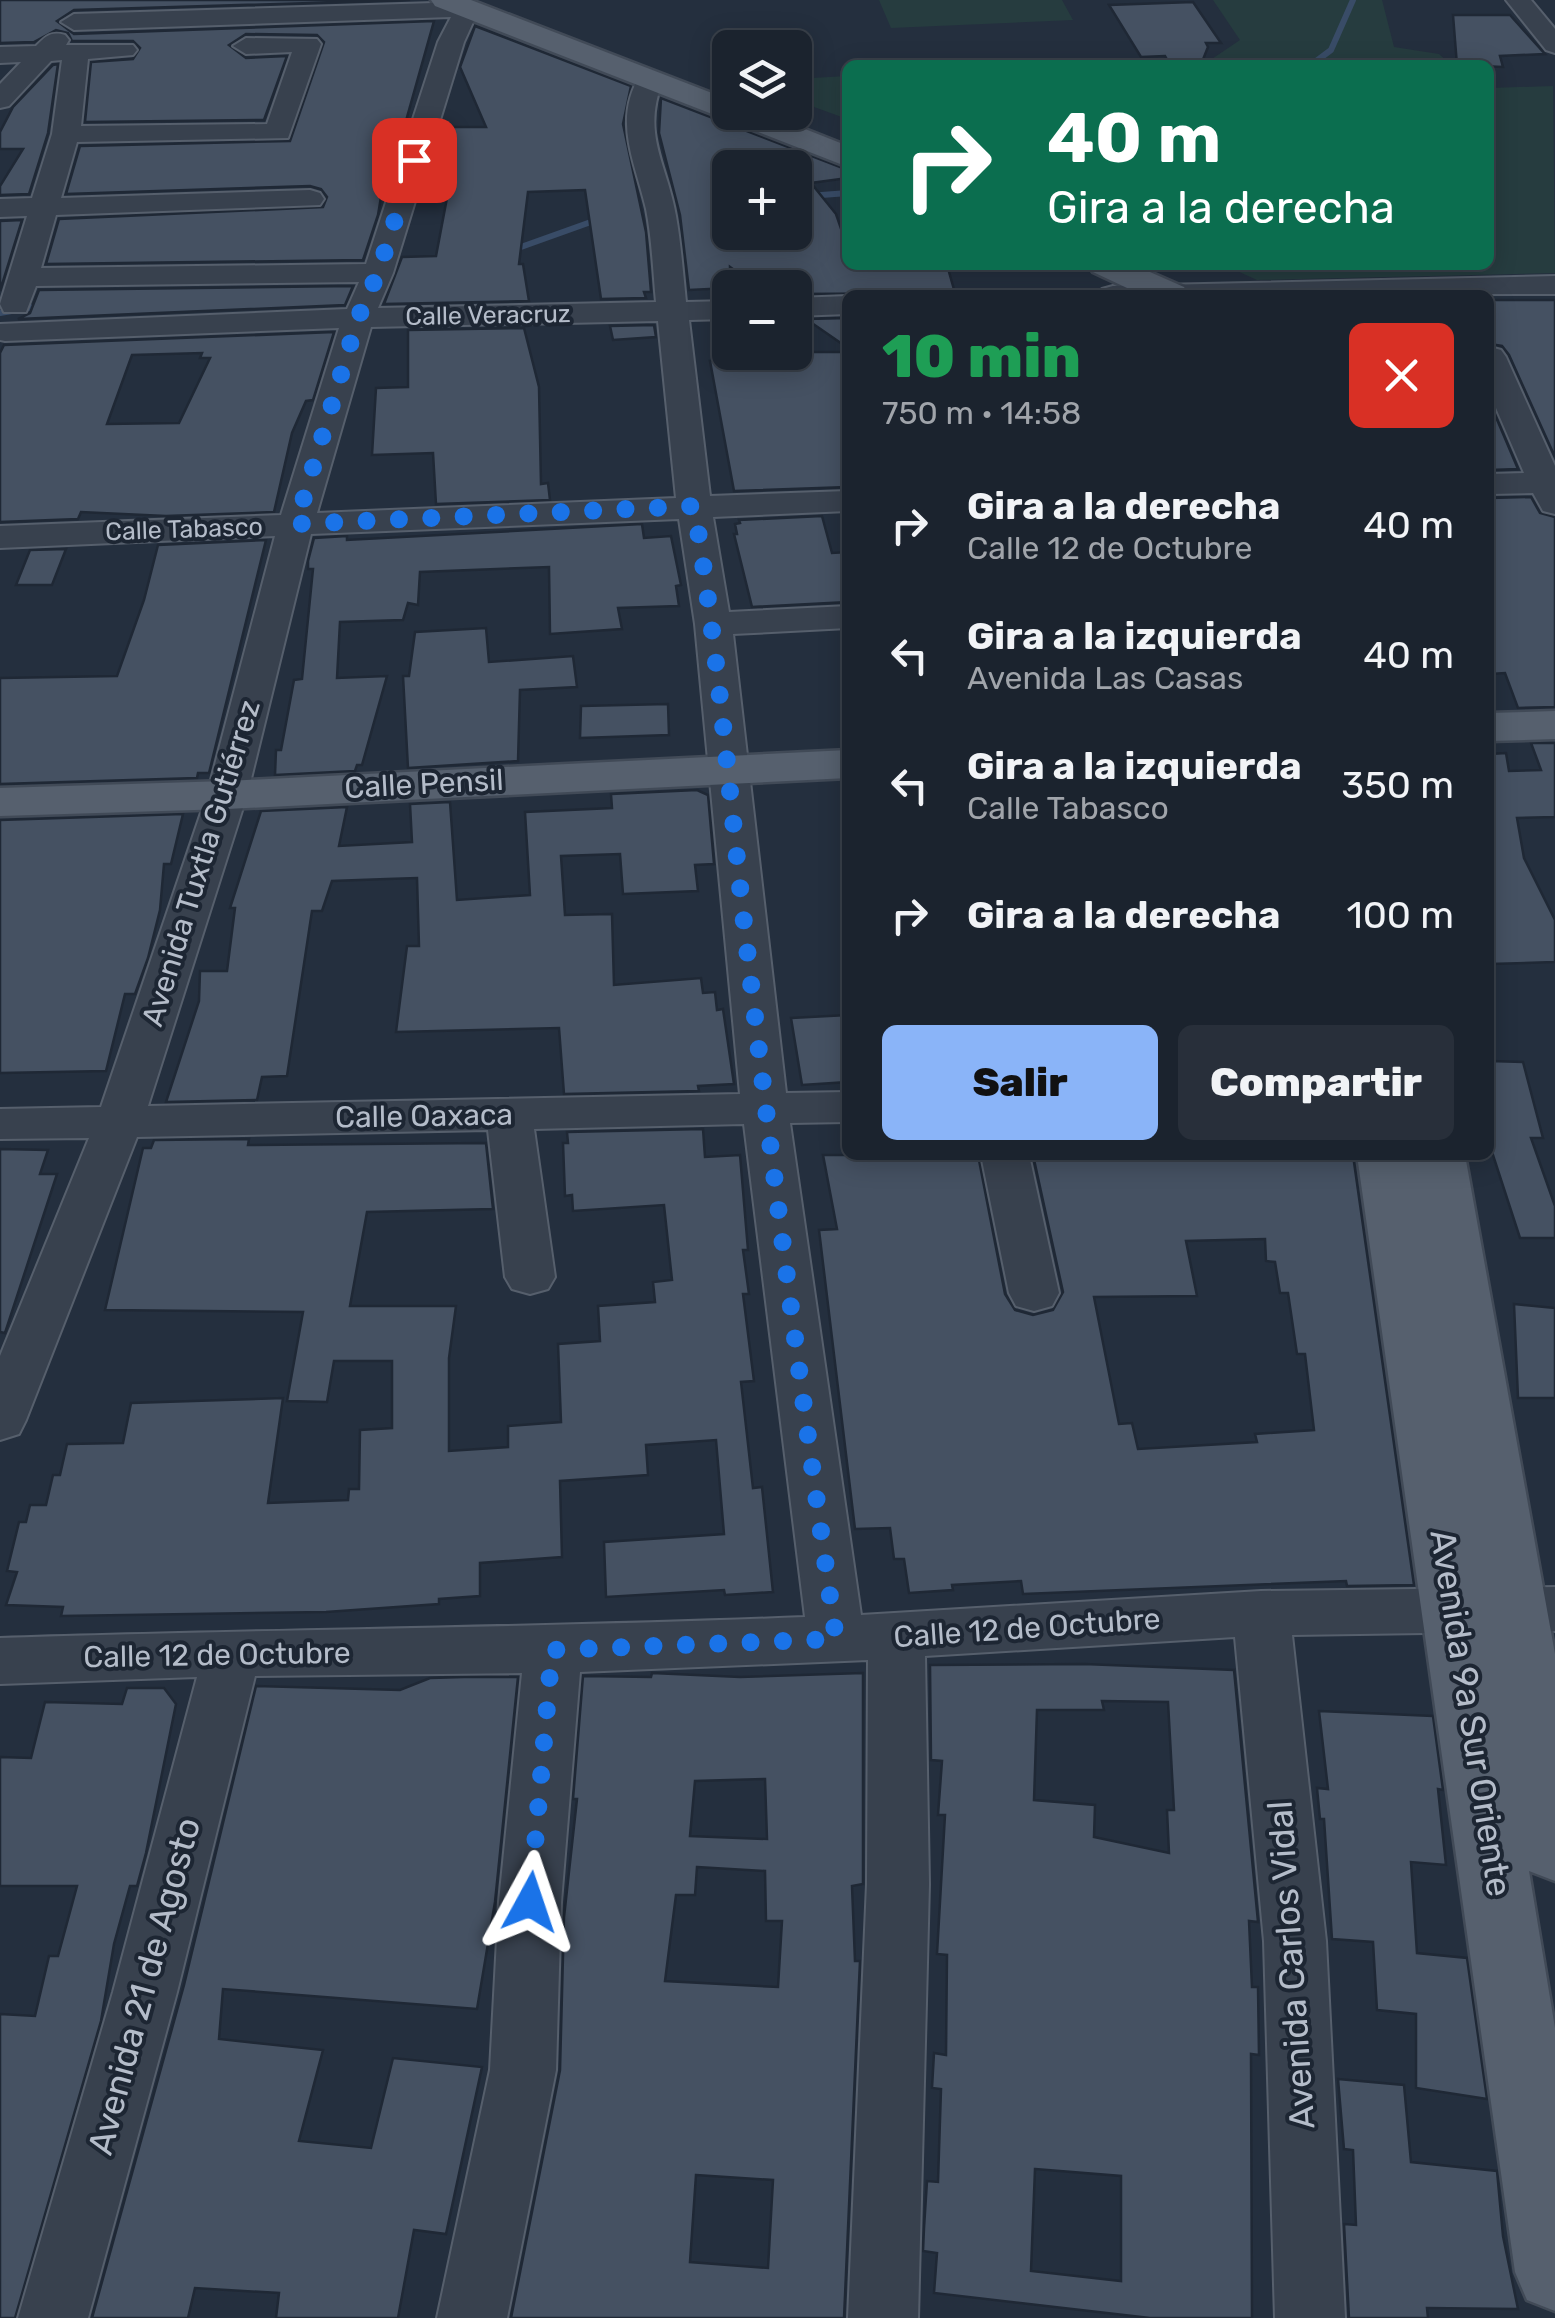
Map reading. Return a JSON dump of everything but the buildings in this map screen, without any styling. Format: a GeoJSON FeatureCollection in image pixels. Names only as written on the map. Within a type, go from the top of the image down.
{"type":"FeatureCollection","features":[{"type":"Feature","properties":{"kind":"main road"},"geometry":{"type":"LineString","coordinates":[[466,3],[712,88]]}},
{"type":"Feature","properties":{"kind":"main road"},"geometry":{"type":"LineString","coordinates":[[567,40],[712,104]]}},
{"type":"Feature","properties":{"kind":"main road"},"geometry":{"type":"LineString","coordinates":[[812,125],[842,137]]}},
{"type":"Feature","properties":{"kind":"main road"},"geometry":{"type":"LineString","coordinates":[[777,130],[842,156]]}},
{"type":"Feature","properties":{"kind":"main road"},"geometry":{"type":"LineString","coordinates":[[1121,270],[1198,290]]}},
{"type":"Feature","properties":{"kind":"main road"},"geometry":{"type":"LineString","coordinates":[[1494,727],[1555,725]]}},
{"type":"Feature","properties":{"kind":"main road"},"geometry":{"type":"LineString","coordinates":[[1494,748],[1555,746]]}},
{"type":"Feature","properties":{"kind":"main road","name":"Calle Pensil"},"geometry":{"type":"LineString","coordinates":[[0,802],[227,796],[842,764]]}},
{"type":"Feature","properties":{"kind":"main road","name":"Avenida 9a Sur Oriente"},"geometry":{"type":"LineString","coordinates":[[1385,1160],[1508,1610],[1555,2272]]}},
{"type":"Feature","properties":{"kind":"main road","name":"Avenida 9a Sur Oriente"},"geometry":{"type":"LineString","coordinates":[[1439,1160],[1508,1610],[1555,1851]]}},
{"type":"Feature","properties":{"kind":"street"},"geometry":{"type":"LineString","coordinates":[[0,100],[94,0]]}},
{"type":"Feature","properties":{"kind":"street"},"geometry":{"type":"LineString","coordinates":[[74,22],[466,3]]}},
{"type":"Feature","properties":{"kind":"street","name":"Avenida Tuxtla Gutiérrez"},"geometry":{"type":"LineString","coordinates":[[0,1420],[119,1122],[227,796],[296,524],[466,3]]}},
{"type":"Feature","properties":{"kind":"street"},"geometry":{"type":"LineString","coordinates":[[1521,3],[1555,45]]}},
{"type":"Feature","properties":{"kind":"street"},"geometry":{"type":"LineString","coordinates":[[66,134],[278,132],[308,44],[211,47]]}},
{"type":"Feature","properties":{"kind":"street"},"geometry":{"type":"LineString","coordinates":[[0,55],[153,50]]}},
{"type":"Feature","properties":{"kind":"street"},"geometry":{"type":"LineString","coordinates":[[76,52],[66,134],[10,315],[370,290]]}},
{"type":"Feature","properties":{"kind":"street"},"geometry":{"type":"LineString","coordinates":[[650,80],[639,106],[640,139],[659,205],[694,506],[713,624],[766,1108],[866,1638],[898,1884],[882,2318]]}},
{"type":"Feature","properties":{"kind":"street"},"geometry":{"type":"LineString","coordinates":[[0,208],[310,199]]}},
{"type":"Feature","properties":{"kind":"street"},"geometry":{"type":"LineString","coordinates":[[1137,290],[1165,284]]}},
{"type":"Feature","properties":{"kind":"street"},"geometry":{"type":"LineString","coordinates":[[1477,290],[1555,285]]}},
{"type":"Feature","properties":{"kind":"street","name":"Calle Veracruz"},"geometry":{"type":"LineString","coordinates":[[10,315],[370,290],[670,312],[712,311]]}},
{"type":"Feature","properties":{"kind":"street"},"geometry":{"type":"LineString","coordinates":[[812,306],[842,305]]}},
{"type":"Feature","properties":{"kind":"street"},"geometry":{"type":"LineString","coordinates":[[1494,366],[1552,490]]}},
{"type":"Feature","properties":{"kind":"street"},"geometry":{"type":"LineString","coordinates":[[1494,484],[1552,490]]}},
{"type":"Feature","properties":{"kind":"street","name":"Calle Tabasco"},"geometry":{"type":"LineString","coordinates":[[0,537],[842,501]]}},
{"type":"Feature","properties":{"kind":"street"},"geometry":{"type":"LineString","coordinates":[[713,624],[842,617]]}},
{"type":"Feature","properties":{"kind":"street","name":"Calle Oaxaca"},"geometry":{"type":"LineString","coordinates":[[0,1124],[842,1107]]}},
{"type":"Feature","properties":{"kind":"street"},"geometry":{"type":"LineString","coordinates":[[509,1114],[530,1277]]}},
{"type":"Feature","properties":{"kind":"street"},"geometry":{"type":"LineString","coordinates":[[1005,1160],[1034,1293]]}},
{"type":"Feature","properties":{"kind":"street","name":"Calle 12 de Octubre"},"geometry":{"type":"LineString","coordinates":[[0,1661],[232,1653],[552,1650],[866,1638],[1260,1613],[1508,1610]]}},
{"type":"Feature","properties":{"kind":"street","name":"Avenida Carlos Vidal"},"geometry":{"type":"LineString","coordinates":[[1260,1613],[1294,1941],[1310,2318]]}},
{"type":"Feature","properties":{"kind":"street"},"geometry":{"type":"LineString","coordinates":[[472,2318],[523,2070],[530,1902],[552,1650]]}},
{"type":"Feature","properties":{"kind":"street","name":"Avenida 21 de Agosto"},"geometry":{"type":"LineString","coordinates":[[53,2318],[145,1992],[232,1653]]}},
{"type":"Feature","properties":{"kind":"green space"},"geometry":{"type":"Polygon","coordinates":[[[879,0],[1062,0],[1073,20],[891,28],[879,0]]]}},
{"type":"Feature","properties":{"kind":"green space"},"geometry":{"type":"Polygon","coordinates":[[[1213,0],[1382,0],[1394,47],[1439,54],[1446,60],[1210,60],[1240,40],[1213,0]]]}},
{"type":"Feature","properties":{"kind":"green space"},"geometry":{"type":"Polygon","coordinates":[[[842,76],[842,117],[812,106],[812,78],[842,76]]]}},
{"type":"Feature","properties":{"kind":"green space"},"geometry":{"type":"Polygon","coordinates":[[[1553,86],[1555,273],[1257,280],[1235,270],[1494,270],[1494,88],[1553,86]]]}},
{"type":"Feature","properties":{"kind":"waterway"},"geometry":{"type":"LineString","coordinates":[[1318,60],[1331,50],[1353,0]]}},
{"type":"Feature","properties":{"kind":"waterway"},"geometry":{"type":"LineString","coordinates":[[812,196],[842,193]]}},
{"type":"Feature","properties":{"kind":"waterway"},"geometry":{"type":"LineString","coordinates":[[507,252],[602,218]]}},
{"type":"Feature","properties":{"kind":"waterway"},"geometry":{"type":"LineString","coordinates":[[0,313],[46,305]]}},
{"type":"Feature","properties":{"kind":"route"},"geometry":{"type":"LineString","coordinates":[[414,160],[378,273],[358,318],[296,524],[694,506],[713,624],[766,1108],[836,1639],[552,1650],[530,1902]]}}]}
